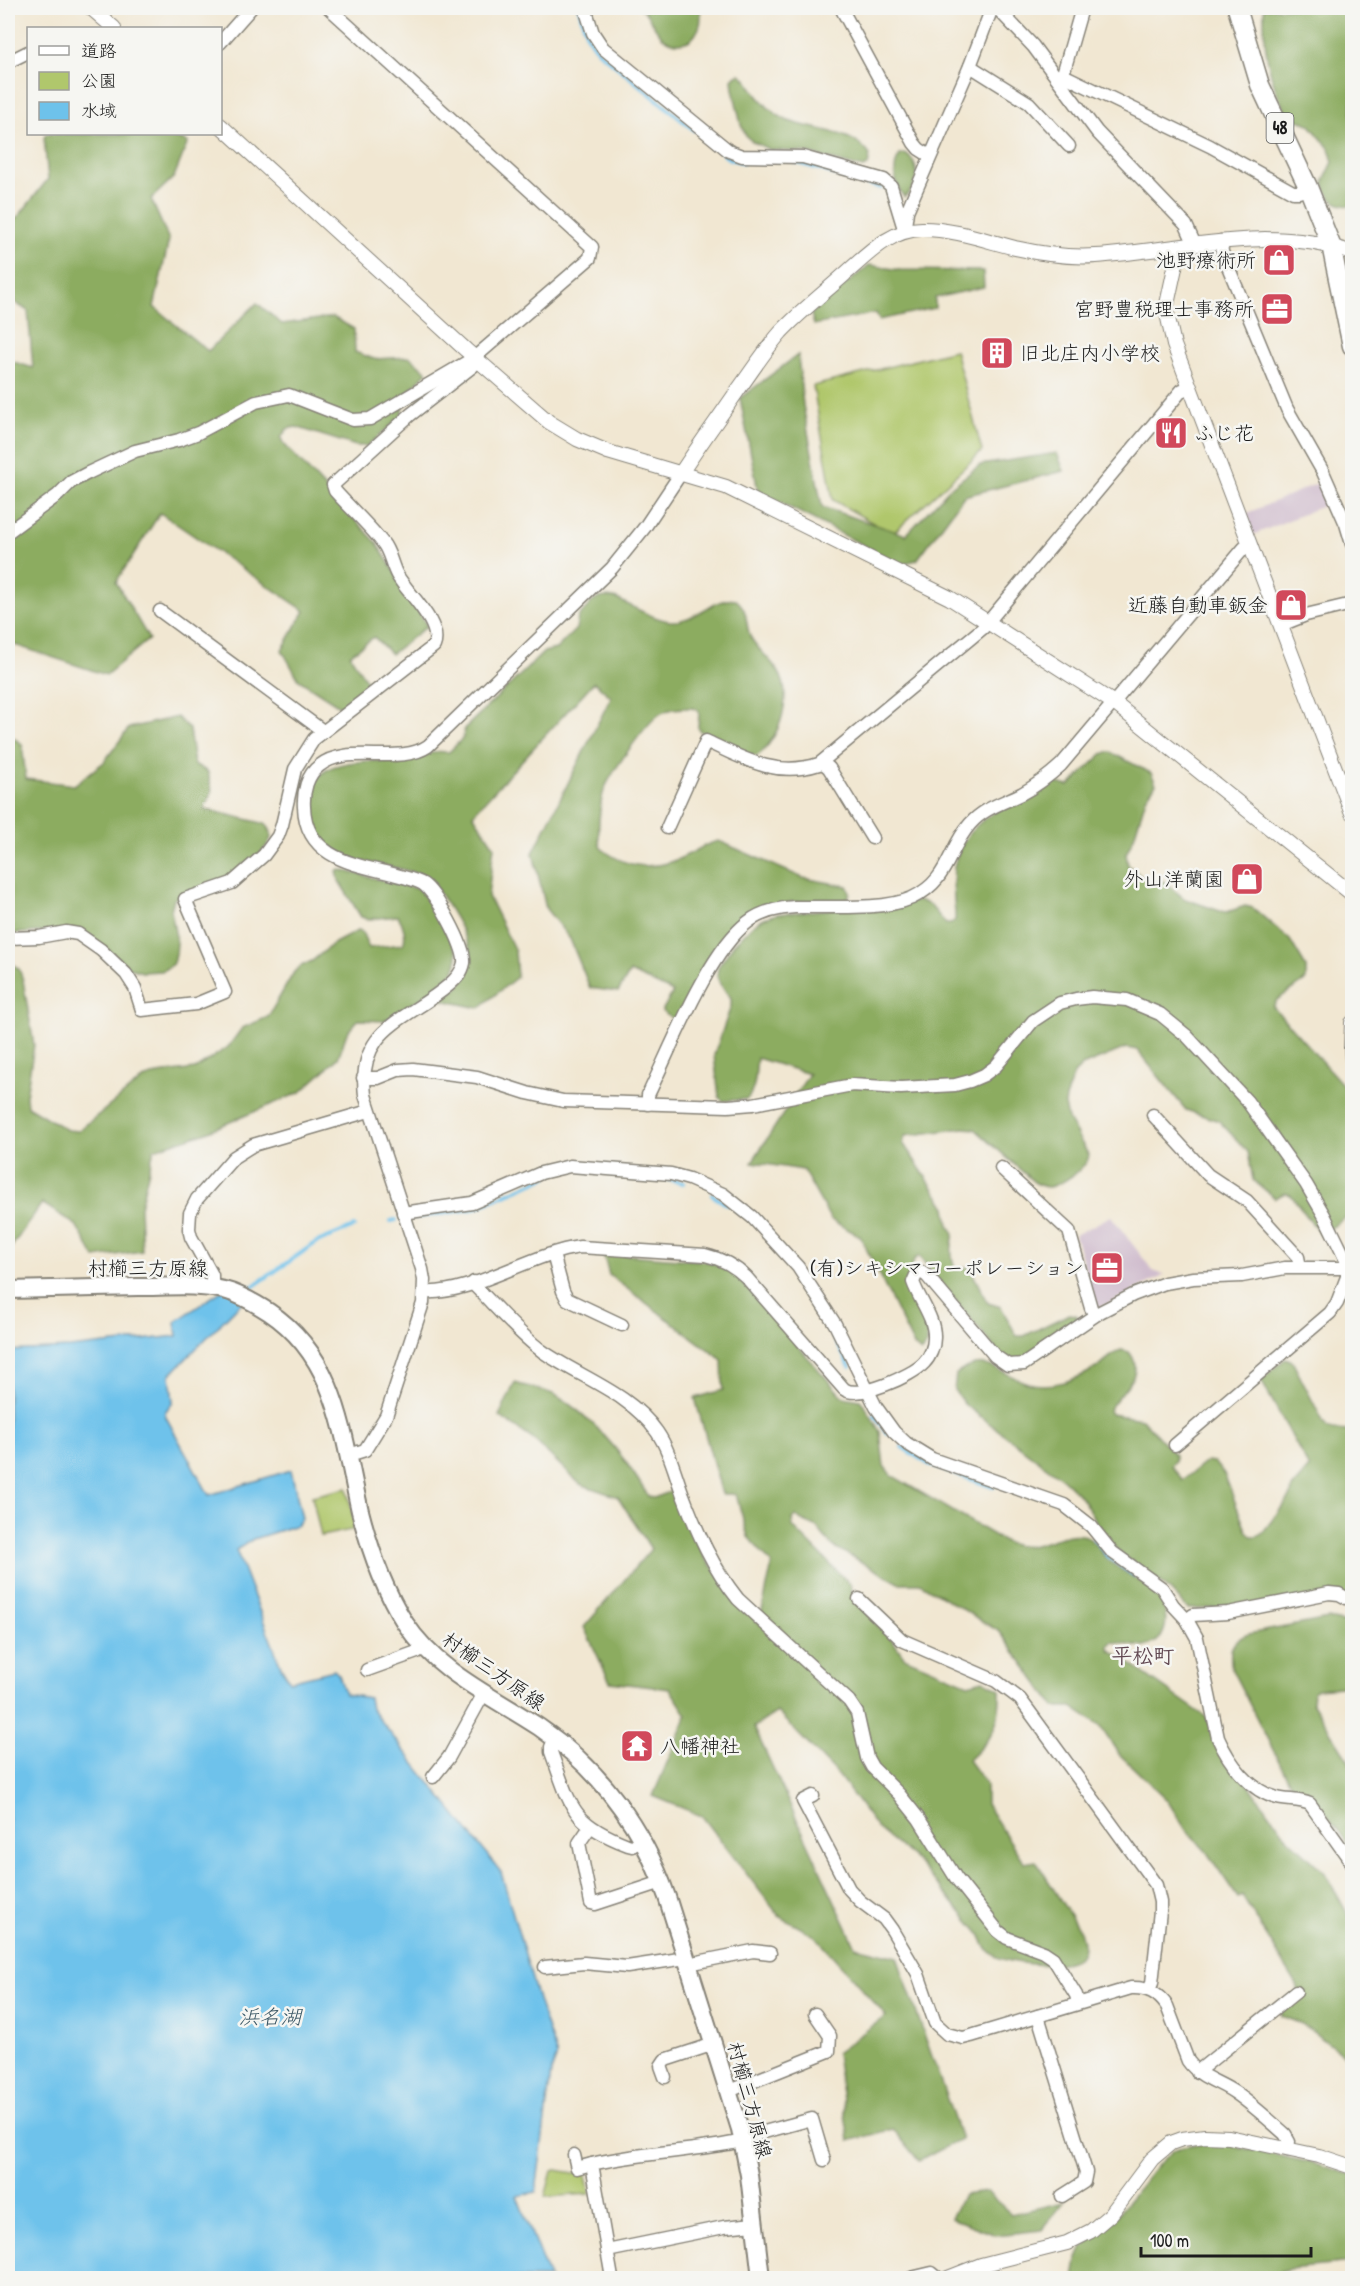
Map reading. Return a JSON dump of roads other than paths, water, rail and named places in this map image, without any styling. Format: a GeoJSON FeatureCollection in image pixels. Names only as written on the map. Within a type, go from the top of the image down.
{"type":"FeatureCollection","features":[{"type":"Feature","properties":{"kind":"main road","name":"48"},"geometry":{"type":"LineString","coordinates":[[1237,8],[1260,85],[1308,188],[1331,245],[1353,346]]}},
{"type":"Feature","properties":{"kind":"main road","name":"村櫛三方原線"},"geometry":{"type":"LineString","coordinates":[[8,1290],[212,1288],[242,1297],[290,1327],[316,1359],[335,1404],[349,1455],[364,1527],[382,1577],[405,1623],[424,1647],[452,1672],[555,1739],[585,1765],[623,1810],[642,1841],[662,1882],[729,2091],[742,2139],[761,2278]]}},
{"type":"Feature","properties":{"kind":"street"},"geometry":{"type":"LineString","coordinates":[[91,8],[113,27]]}},
{"type":"Feature","properties":{"kind":"street"},"geometry":{"type":"LineString","coordinates":[[222,41],[251,8]]}},
{"type":"Feature","properties":{"kind":"street"},"geometry":{"type":"LineString","coordinates":[[8,532],[58,495],[71,482],[88,473],[135,451],[198,433],[256,402],[289,395],[353,420],[370,419],[474,358],[590,258],[592,247],[329,8]]}},
{"type":"Feature","properties":{"kind":"street"},"geometry":{"type":"LineString","coordinates":[[585,8],[593,33],[603,48],[729,151],[742,156],[803,157],[884,180],[891,186],[905,232]]}},
{"type":"Feature","properties":{"kind":"street"},"geometry":{"type":"LineString","coordinates":[[840,8],[914,143],[930,156]]}},
{"type":"Feature","properties":{"kind":"street"},"geometry":{"type":"LineString","coordinates":[[905,232],[907,211],[995,8],[1062,79],[1097,132],[1186,225],[1195,245]]}},
{"type":"Feature","properties":{"kind":"street"},"geometry":{"type":"LineString","coordinates":[[1062,79],[1082,8]]}},
{"type":"Feature","properties":{"kind":"street"},"geometry":{"type":"LineString","coordinates":[[8,62],[27,52]]}},
{"type":"Feature","properties":{"kind":"street"},"geometry":{"type":"LineString","coordinates":[[970,66],[1029,103],[1069,146]]}},
{"type":"Feature","properties":{"kind":"street"},"geometry":{"type":"LineString","coordinates":[[1062,79],[1210,146],[1293,192],[1308,188]]}},
{"type":"Feature","properties":{"kind":"street"},"geometry":{"type":"LineString","coordinates":[[222,127],[531,409],[568,434],[608,452],[716,482],[737,491],[950,598],[1114,703],[1353,894]]}},
{"type":"Feature","properties":{"kind":"street"},"geometry":{"type":"LineString","coordinates":[[349,1455],[365,1450],[386,1416],[424,1292],[422,1269],[365,1095],[363,1078],[367,1058],[380,1035],[389,1026],[431,1000],[455,980],[462,969],[464,956],[434,896],[422,884],[339,860],[329,854],[314,838],[305,817],[304,806],[307,784],[316,767],[333,758],[410,753],[428,746],[612,568],[640,534],[781,332],[870,252],[887,240],[918,229],[942,230],[1029,251],[1063,256],[1096,256],[1221,241],[1281,238],[1331,245],[1353,253]]}},
{"type":"Feature","properties":{"kind":"street"},"geometry":{"type":"LineString","coordinates":[[1221,241],[1222,252],[1284,403],[1323,472],[1353,544]]}},
{"type":"Feature","properties":{"kind":"street"},"geometry":{"type":"LineString","coordinates":[[1174,248],[1176,263],[1166,309],[1174,345],[1353,813]]}},
{"type":"Feature","properties":{"kind":"street"},"geometry":{"type":"LineString","coordinates":[[8,938],[39,938],[70,932],[78,934],[101,950],[126,974],[135,988],[142,1010],[196,1004],[225,992],[186,899],[232,883],[252,867],[272,846],[282,825],[292,780],[301,758],[323,731],[434,646],[436,641],[426,615],[396,574],[385,545],[335,491],[333,485],[404,420],[473,366],[474,358]]}},
{"type":"Feature","properties":{"kind":"street"},"geometry":{"type":"LineString","coordinates":[[667,828],[706,741],[759,765],[795,769],[807,768],[822,762],[988,623],[1182,390],[1190,387]]}},
{"type":"Feature","properties":{"kind":"street"},"geometry":{"type":"LineString","coordinates":[[648,1104],[648,1095],[698,992],[718,957],[739,929],[776,909],[890,904],[914,897],[924,891],[942,874],[962,835],[979,815],[1021,794],[1049,776],[1072,753],[1244,549],[1251,546]]}},
{"type":"Feature","properties":{"kind":"street"},"geometry":{"type":"LineString","coordinates":[[1281,625],[1306,615],[1353,604]]}},
{"type":"Feature","properties":{"kind":"street"},"geometry":{"type":"LineString","coordinates":[[160,610],[323,731]]}},
{"type":"Feature","properties":{"kind":"street"},"geometry":{"type":"LineString","coordinates":[[301,758],[316,767]]}},
{"type":"Feature","properties":{"kind":"street"},"geometry":{"type":"LineString","coordinates":[[822,762],[829,768],[872,838]]}},
{"type":"Feature","properties":{"kind":"street"},"geometry":{"type":"LineString","coordinates":[[363,1078],[378,1078],[398,1070],[413,1069],[477,1077],[557,1100],[741,1106],[852,1085],[901,1088],[955,1085],[977,1078],[996,1066],[1033,1021],[1060,1003],[1092,997],[1127,1000],[1152,1010],[1175,1024],[1246,1101],[1316,1199],[1350,1268],[1337,1303],[1330,1313],[1175,1445]]}},
{"type":"Feature","properties":{"kind":"street"},"geometry":{"type":"LineString","coordinates":[[1353,1023],[1351,1047],[1353,1061]]}},
{"type":"Feature","properties":{"kind":"street"},"geometry":{"type":"LineString","coordinates":[[212,1288],[212,1275],[191,1237],[190,1213],[197,1199],[234,1157],[253,1145],[369,1111]]}},
{"type":"Feature","properties":{"kind":"street"},"geometry":{"type":"LineString","coordinates":[[1153,1115],[1208,1175],[1247,1201],[1298,1257],[1300,1267]]}},
{"type":"Feature","properties":{"kind":"street"},"geometry":{"type":"LineString","coordinates":[[403,1213],[472,1203],[541,1173],[570,1166],[652,1171],[689,1179],[723,1194],[738,1205],[784,1250],[823,1305],[868,1391],[894,1432],[919,1452],[947,1465],[1074,1510],[1091,1526],[1112,1552],[1162,1588],[1187,1620],[1200,1648],[1217,1731],[1225,1751],[1244,1777],[1259,1790],[1276,1798],[1310,1804],[1353,1863]]}},
{"type":"Feature","properties":{"kind":"street"},"geometry":{"type":"LineString","coordinates":[[1001,1168],[1069,1230],[1095,1315]]}},
{"type":"Feature","properties":{"kind":"street"},"geometry":{"type":"LineString","coordinates":[[424,1292],[435,1292],[474,1282],[571,1248],[589,1246],[705,1255],[728,1262],[746,1277],[844,1389],[853,1392],[868,1391],[918,1368],[930,1355],[934,1329],[913,1282],[917,1273],[921,1272],[927,1276],[995,1356],[1008,1365],[1016,1366],[1030,1361],[1095,1315],[1133,1295],[1172,1281],[1242,1276],[1300,1267],[1350,1268]]}},
{"type":"Feature","properties":{"kind":"street"},"geometry":{"type":"LineString","coordinates":[[553,1254],[567,1298],[622,1325]]}},
{"type":"Feature","properties":{"kind":"street"},"geometry":{"type":"LineString","coordinates":[[474,1282],[476,1287],[540,1350],[632,1407],[656,1431],[665,1446],[709,1556],[727,1586],[738,1599],[849,1701],[857,1713],[867,1758],[872,1767],[919,1819],[956,1878],[998,1931],[1007,1938],[1044,1952],[1053,1958],[1076,1995],[1078,2003]]}},
{"type":"Feature","properties":{"kind":"street"},"geometry":{"type":"LineString","coordinates":[[1187,1620],[1193,1615],[1228,1613],[1329,1593],[1339,1594],[1353,1601]]}},
{"type":"Feature","properties":{"kind":"street"},"geometry":{"type":"LineString","coordinates":[[858,1599],[902,1640],[996,1681],[1020,1699],[1036,1720],[1156,1885],[1160,1911],[1152,1983],[1149,1990]]}},
{"type":"Feature","properties":{"kind":"street"},"geometry":{"type":"LineString","coordinates":[[367,1670],[417,1652],[424,1647]]}},
{"type":"Feature","properties":{"kind":"street"},"geometry":{"type":"LineString","coordinates":[[433,1777],[449,1757],[484,1693]]}},
{"type":"Feature","properties":{"kind":"street"},"geometry":{"type":"LineString","coordinates":[[555,1739],[551,1752],[576,1813],[590,1827],[607,1837],[632,1846],[642,1841]]}},
{"type":"Feature","properties":{"kind":"street"},"geometry":{"type":"LineString","coordinates":[[813,1796],[803,1801],[844,1882],[854,1896],[884,1919],[892,1930],[918,1974],[932,2016],[940,2030],[963,2038],[1131,1988],[1149,1990],[1162,1999],[1167,2006],[1188,2061],[1197,2072],[1234,2092],[1285,2134],[1289,2141],[1288,2150]]}},
{"type":"Feature","properties":{"kind":"street"},"geometry":{"type":"LineString","coordinates":[[590,1827],[579,1843],[591,1903],[595,1904],[662,1882]]}},
{"type":"Feature","properties":{"kind":"street"},"geometry":{"type":"LineString","coordinates":[[544,1968],[584,1964],[627,1967],[753,1951],[770,1953]]}},
{"type":"Feature","properties":{"kind":"street"},"geometry":{"type":"LineString","coordinates":[[1197,2072],[1296,1992]]}},
{"type":"Feature","properties":{"kind":"street"},"geometry":{"type":"LineString","coordinates":[[729,2091],[829,2051],[830,2036],[815,2014]]}},
{"type":"Feature","properties":{"kind":"street"},"geometry":{"type":"LineString","coordinates":[[1038,2016],[1086,2172],[1084,2182],[1062,2196]]}},
{"type":"Feature","properties":{"kind":"street"},"geometry":{"type":"LineString","coordinates":[[665,2077],[661,2066],[665,2060],[714,2044]]}},
{"type":"Feature","properties":{"kind":"street"},"geometry":{"type":"LineString","coordinates":[[574,2155],[577,2168],[616,2158],[742,2139],[812,2119],[825,2160]]}},
{"type":"Feature","properties":{"kind":"street"},"geometry":{"type":"LineString","coordinates":[[948,2278],[981,2265],[1067,2242],[1090,2231],[1111,2214],[1152,2158],[1161,2150],[1182,2139],[1217,2136],[1288,2150],[1353,2167]]}},
{"type":"Feature","properties":{"kind":"street"},"geometry":{"type":"LineString","coordinates":[[592,2164],[612,2278]]}},
{"type":"Feature","properties":{"kind":"street"},"geometry":{"type":"LineString","coordinates":[[607,2251],[724,2227],[754,2224]]}},
{"type":"Feature","properties":{"kind":"street"},"geometry":{"type":"LineString","coordinates":[[911,2278],[933,2273],[938,2278]]}},
{"type":"Feature","properties":{"kind":"water","name":"浜名湖"},"geometry":{"type":"Polygon","coordinates":[[[233,1283],[251,1293],[170,1375],[173,1402],[165,1412],[166,1417],[209,1495],[291,1470],[302,1518],[297,1525],[253,1539],[236,1550],[282,1669],[290,1681],[334,1670],[339,1675],[345,1694],[369,1698],[371,1709],[501,1872],[557,2056],[551,2072],[536,2192],[517,2196],[549,2278],[8,2278],[8,1351],[70,1348],[177,1336],[175,1322],[233,1283]]]}},
{"type":"Feature","properties":{"kind":"waterway"},"geometry":{"type":"LineString","coordinates":[[579,8],[587,36],[599,52],[694,130]]}},
{"type":"Feature","properties":{"kind":"waterway"},"geometry":{"type":"LineString","coordinates":[[723,154],[730,159],[743,162]]}},
{"type":"Feature","properties":{"kind":"waterway"},"geometry":{"type":"LineString","coordinates":[[796,162],[881,188]]}},
{"type":"Feature","properties":{"kind":"waterway"},"geometry":{"type":"LineString","coordinates":[[411,1218],[473,1209],[546,1177]]}},
{"type":"Feature","properties":{"kind":"waterway"},"geometry":{"type":"LineString","coordinates":[[667,1179],[683,1183]]}},
{"type":"Feature","properties":{"kind":"waterway"},"geometry":{"type":"LineString","coordinates":[[712,1195],[728,1205]]}},
{"type":"Feature","properties":{"kind":"waterway"},"geometry":{"type":"LineString","coordinates":[[391,1221],[396,1220]]}},
{"type":"Feature","properties":{"kind":"waterway"},"geometry":{"type":"LineString","coordinates":[[252,1287],[317,1242],[354,1227]]}},
{"type":"Feature","properties":{"kind":"waterway"},"geometry":{"type":"LineString","coordinates":[[824,1318],[850,1367]]}},
{"type":"Feature","properties":{"kind":"waterway"},"geometry":{"type":"LineString","coordinates":[[875,1415],[888,1433]]}},
{"type":"Feature","properties":{"kind":"waterway"},"geometry":{"type":"LineString","coordinates":[[902,1447],[930,1465],[993,1487]]}},
{"type":"Feature","properties":{"kind":"waterway"},"geometry":{"type":"LineString","coordinates":[[1094,1538],[1108,1556],[1134,1575]]}},
{"type":"Feature","properties":{"kind":"place","name":"池野療術所"},"geometry":{"type":"Point","coordinates":[1279,260]}},
{"type":"Feature","properties":{"kind":"place","name":"宮野豊税理士事務所"},"geometry":{"type":"Point","coordinates":[1277,309]}},
{"type":"Feature","properties":{"kind":"place","name":"旧北庄内小学校"},"geometry":{"type":"Point","coordinates":[997,353]}},
{"type":"Feature","properties":{"kind":"place","name":"ふじ花"},"geometry":{"type":"Point","coordinates":[1171,433]}},
{"type":"Feature","properties":{"kind":"place","name":"近藤自動車鈑金"},"geometry":{"type":"Point","coordinates":[1291,605]}},
{"type":"Feature","properties":{"kind":"place","name":"外山洋蘭園"},"geometry":{"type":"Point","coordinates":[1247,879]}},
{"type":"Feature","properties":{"kind":"place","name":"(有)シキシマコーポレーション"},"geometry":{"type":"Point","coordinates":[1107,1268]}},
{"type":"Feature","properties":{"kind":"place","name":"八幡神社"},"geometry":{"type":"Point","coordinates":[637,1746]}},
{"type":"Feature","properties":{"kind":"district","name":"平松町"},"geometry":{"type":"Point","coordinates":[1143,1656]}}]}
